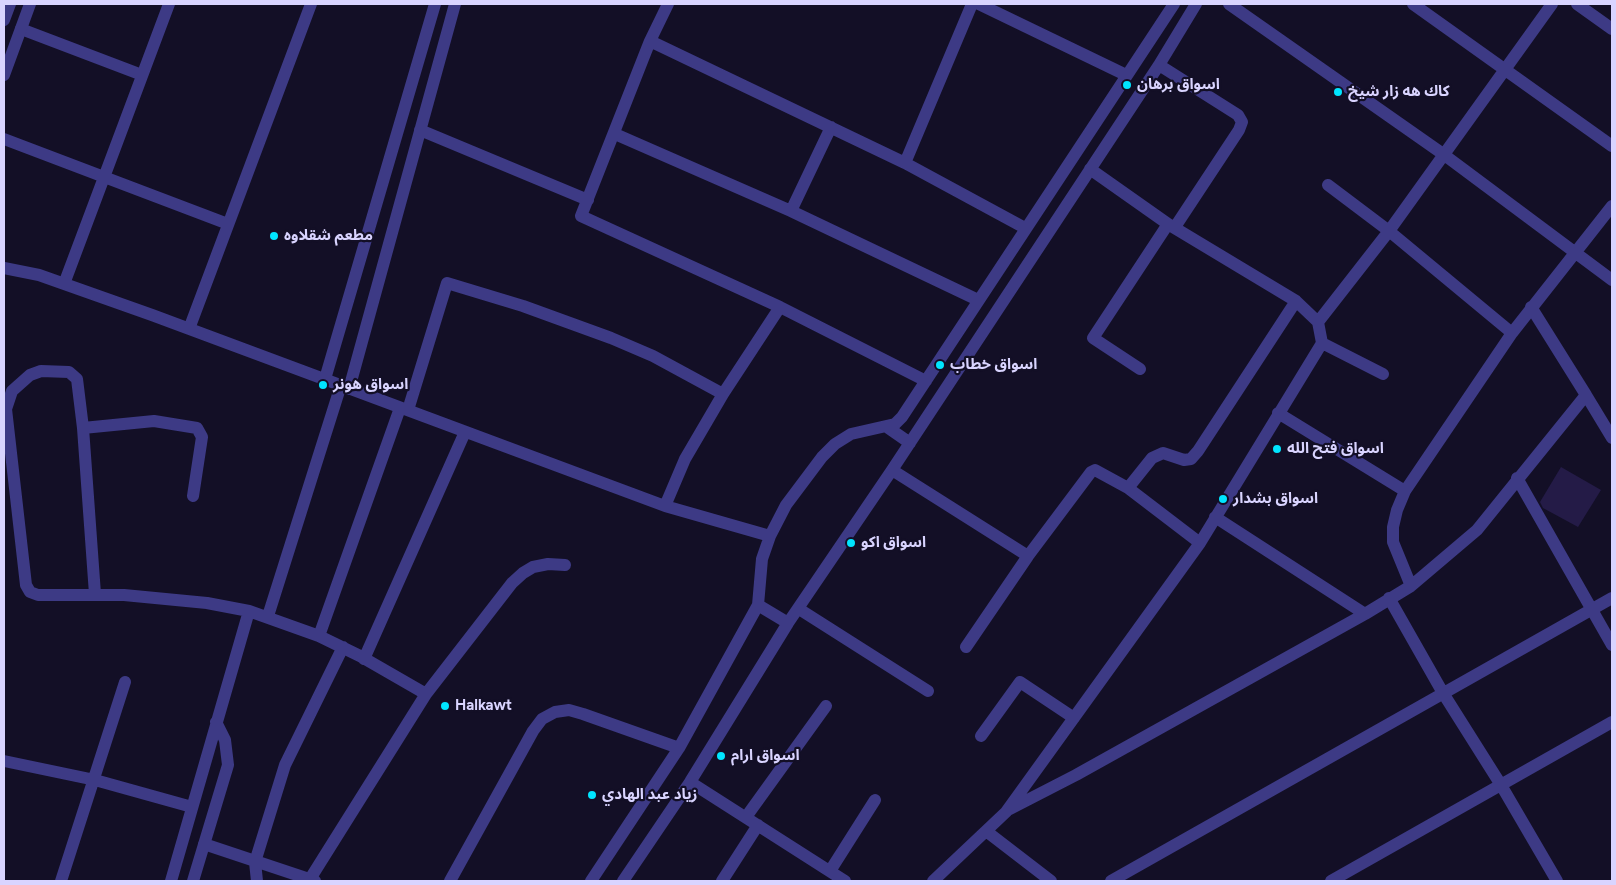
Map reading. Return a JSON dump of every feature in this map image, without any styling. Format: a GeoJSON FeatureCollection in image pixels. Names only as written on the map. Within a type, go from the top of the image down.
{"type":"FeatureCollection","features":[{"type":"Feature","properties":{"kind":"street"},"geometry":{"type":"LineString","coordinates":[[4,20],[10,4]]}},
{"type":"Feature","properties":{"kind":"street"},"geometry":{"type":"LineString","coordinates":[[4,75],[30,4]]}},
{"type":"Feature","properties":{"kind":"street"},"geometry":{"type":"LineString","coordinates":[[64,284],[169,4]]}},
{"type":"Feature","properties":{"kind":"street"},"geometry":{"type":"LineString","coordinates":[[188,328],[311,4]]}},
{"type":"Feature","properties":{"kind":"street"},"geometry":{"type":"LineString","coordinates":[[325,379],[435,4]]}},
{"type":"Feature","properties":{"kind":"street"},"geometry":{"type":"LineString","coordinates":[[268,616],[345,387],[455,4]]}},
{"type":"Feature","properties":{"kind":"street"},"geometry":{"type":"LineString","coordinates":[[668,4],[650,41],[615,134],[581,216],[780,306],[926,381]]}},
{"type":"Feature","properties":{"kind":"street"},"geometry":{"type":"LineString","coordinates":[[905,163],[972,4]]}},
{"type":"Feature","properties":{"kind":"street"},"geometry":{"type":"LineString","coordinates":[[979,4],[1126,75]]}},
{"type":"Feature","properties":{"kind":"street"},"geometry":{"type":"LineString","coordinates":[[591,881],[679,748],[758,605],[762,559],[770,536],[786,505],[822,457],[835,444],[851,434],[895,424],[902,417],[1174,4]]}},
{"type":"Feature","properties":{"kind":"street"},"geometry":{"type":"LineString","coordinates":[[623,881],[690,782],[788,623],[910,444],[1159,65],[1196,4]]}},
{"type":"Feature","properties":{"kind":"street"},"geometry":{"type":"LineString","coordinates":[[1229,4],[1443,154],[1612,280]]}},
{"type":"Feature","properties":{"kind":"street"},"geometry":{"type":"LineString","coordinates":[[1413,4],[1612,146]]}},
{"type":"Feature","properties":{"kind":"street"},"geometry":{"type":"LineString","coordinates":[[1318,322],[1389,231],[1552,4]]}},
{"type":"Feature","properties":{"kind":"street"},"geometry":{"type":"LineString","coordinates":[[1577,4],[1612,29]]}},
{"type":"Feature","properties":{"kind":"street"},"geometry":{"type":"LineString","coordinates":[[21,29],[142,75]]}},
{"type":"Feature","properties":{"kind":"street"},"geometry":{"type":"LineString","coordinates":[[650,41],[905,163],[1025,228]]}},
{"type":"Feature","properties":{"kind":"street"},"geometry":{"type":"LineString","coordinates":[[1140,369],[1093,338],[1239,130],[1242,122],[1238,116],[1159,65]]}},
{"type":"Feature","properties":{"kind":"street"},"geometry":{"type":"LineString","coordinates":[[791,211],[831,127]]}},
{"type":"Feature","properties":{"kind":"street"},"geometry":{"type":"LineString","coordinates":[[420,130],[588,200]]}},
{"type":"Feature","properties":{"kind":"street"},"geometry":{"type":"LineString","coordinates":[[615,134],[791,211],[978,300]]}},
{"type":"Feature","properties":{"kind":"street"},"geometry":{"type":"LineString","coordinates":[[4,139],[228,224]]}},
{"type":"Feature","properties":{"kind":"street"},"geometry":{"type":"LineString","coordinates":[[933,881],[1006,812],[1074,718],[1200,543],[1322,343],[1318,322],[1296,301],[1172,226],[1090,169]]}},
{"type":"Feature","properties":{"kind":"street"},"geometry":{"type":"LineString","coordinates":[[1328,185],[1389,231],[1512,333]]}},
{"type":"Feature","properties":{"kind":"street"},"geometry":{"type":"LineString","coordinates":[[1411,586],[1393,542],[1393,527],[1397,510],[1405,491],[1512,333],[1531,307],[1577,254],[1612,206]]}},
{"type":"Feature","properties":{"kind":"street"},"geometry":{"type":"LineString","coordinates":[[4,268],[39,275],[188,328],[665,506],[770,536]]}},
{"type":"Feature","properties":{"kind":"street"},"geometry":{"type":"LineString","coordinates":[[319,636],[404,409],[447,284],[523,306],[611,338],[652,356],[723,394]]}},
{"type":"Feature","properties":{"kind":"street"},"geometry":{"type":"LineString","coordinates":[[1128,488],[1152,458],[1163,453],[1184,460],[1191,459],[1296,301]]}},
{"type":"Feature","properties":{"kind":"street"},"geometry":{"type":"LineString","coordinates":[[665,506],[685,459],[723,394],[780,306]]}},
{"type":"Feature","properties":{"kind":"street"},"geometry":{"type":"LineString","coordinates":[[1531,307],[1612,438]]}},
{"type":"Feature","properties":{"kind":"street"},"geometry":{"type":"LineString","coordinates":[[1322,343],[1383,374]]}},
{"type":"Feature","properties":{"kind":"street"},"geometry":{"type":"LineString","coordinates":[[95,594],[84,428],[77,379],[69,372],[47,370],[30,375],[12,391],[7,402],[7,424],[27,589],[38,595],[95,594],[207,603],[250,611],[319,636],[426,694]]}},
{"type":"Feature","properties":{"kind":"street"},"geometry":{"type":"LineString","coordinates":[[1006,812],[1365,614],[1411,586],[1477,530],[1517,478],[1586,395]]}},
{"type":"Feature","properties":{"kind":"street"},"geometry":{"type":"LineString","coordinates":[[1278,413],[1405,491]]}},
{"type":"Feature","properties":{"kind":"street"},"geometry":{"type":"LineString","coordinates":[[84,428],[154,421],[197,428],[202,437],[193,496]]}},
{"type":"Feature","properties":{"kind":"street"},"geometry":{"type":"LineString","coordinates":[[887,427],[910,444]]}},
{"type":"Feature","properties":{"kind":"street"},"geometry":{"type":"LineString","coordinates":[[364,659],[465,432]]}},
{"type":"Feature","properties":{"kind":"street"},"geometry":{"type":"LineString","coordinates":[[892,470],[1028,556]]}},
{"type":"Feature","properties":{"kind":"street"},"geometry":{"type":"LineString","coordinates":[[966,647],[1028,556],[1091,472],[1095,470],[1128,488],[1200,543]]}},
{"type":"Feature","properties":{"kind":"street"},"geometry":{"type":"LineString","coordinates":[[1517,478],[1612,645]]}},
{"type":"Feature","properties":{"kind":"street"},"geometry":{"type":"LineString","coordinates":[[1215,517],[1365,614]]}},
{"type":"Feature","properties":{"kind":"street"},"geometry":{"type":"LineString","coordinates":[[204,844],[313,880],[426,694],[523,572],[548,564],[565,565]]}},
{"type":"Feature","properties":{"kind":"street"},"geometry":{"type":"LineString","coordinates":[[1389,598],[1443,693],[1501,785],[1557,881]]}},
{"type":"Feature","properties":{"kind":"street"},"geometry":{"type":"LineString","coordinates":[[1111,881],[1612,598]]}},
{"type":"Feature","properties":{"kind":"street"},"geometry":{"type":"LineString","coordinates":[[758,605],[788,623]]}},
{"type":"Feature","properties":{"kind":"street"},"geometry":{"type":"LineString","coordinates":[[799,609],[928,691]]}},
{"type":"Feature","properties":{"kind":"street"},"geometry":{"type":"LineString","coordinates":[[171,881],[250,611]]}},
{"type":"Feature","properties":{"kind":"street"},"geometry":{"type":"LineString","coordinates":[[257,881],[255,862],[285,765],[342,647]]}},
{"type":"Feature","properties":{"kind":"street"},"geometry":{"type":"LineString","coordinates":[[61,881],[125,682]]}},
{"type":"Feature","properties":{"kind":"street"},"geometry":{"type":"LineString","coordinates":[[981,736],[1020,682],[1074,718]]}},
{"type":"Feature","properties":{"kind":"street"},"geometry":{"type":"LineString","coordinates":[[746,817],[826,706]]}},
{"type":"Feature","properties":{"kind":"street"},"geometry":{"type":"LineString","coordinates":[[450,881],[542,719],[555,712],[569,710],[679,748]]}},
{"type":"Feature","properties":{"kind":"street"},"geometry":{"type":"LineString","coordinates":[[193,881],[228,765],[224,740],[216,722]]}},
{"type":"Feature","properties":{"kind":"street"},"geometry":{"type":"LineString","coordinates":[[1331,881],[1612,722]]}},
{"type":"Feature","properties":{"kind":"street"},"geometry":{"type":"LineString","coordinates":[[4,761],[95,780],[192,807]]}},
{"type":"Feature","properties":{"kind":"street"},"geometry":{"type":"LineString","coordinates":[[690,782],[845,881]]}},
{"type":"Feature","properties":{"kind":"street"},"geometry":{"type":"LineString","coordinates":[[830,871],[875,800]]}},
{"type":"Feature","properties":{"kind":"street"},"geometry":{"type":"LineString","coordinates":[[722,881],[758,825]]}},
{"type":"Feature","properties":{"kind":"street"},"geometry":{"type":"LineString","coordinates":[[986,831],[1050,881]]}},
{"type":"Feature","properties":{"kind":"building"},"geometry":{"type":"Polygon","coordinates":[[[1561,467],[1601,490],[1578,527],[1543,508],[1540,502],[1561,467]]]}},
{"type":"Feature","properties":{"kind":"place","name":"اسواق برهان"},"geometry":{"type":"Point","coordinates":[1127,85]}},
{"type":"Feature","properties":{"kind":"place","name":"كاك هه زار شيخ"},"geometry":{"type":"Point","coordinates":[1338,92]}},
{"type":"Feature","properties":{"kind":"place","name":"مطعم شقلاوه"},"geometry":{"type":"Point","coordinates":[274,236]}},
{"type":"Feature","properties":{"kind":"place","name":"اسواق خطاب"},"geometry":{"type":"Point","coordinates":[940,365]}},
{"type":"Feature","properties":{"kind":"place","name":"اسواق هونر"},"geometry":{"type":"Point","coordinates":[323,385]}},
{"type":"Feature","properties":{"kind":"place","name":"اسواق فتح الله"},"geometry":{"type":"Point","coordinates":[1277,449]}},
{"type":"Feature","properties":{"kind":"place","name":"اسواق بشدار"},"geometry":{"type":"Point","coordinates":[1223,499]}},
{"type":"Feature","properties":{"kind":"place","name":"اسواق اكو"},"geometry":{"type":"Point","coordinates":[851,543]}},
{"type":"Feature","properties":{"kind":"place","name":"Halkawt"},"geometry":{"type":"Point","coordinates":[445,706]}},
{"type":"Feature","properties":{"kind":"place","name":"اسواق ارام"},"geometry":{"type":"Point","coordinates":[721,756]}},
{"type":"Feature","properties":{"kind":"place","name":"زياد عبد الهادي"},"geometry":{"type":"Point","coordinates":[592,795]}}]}
